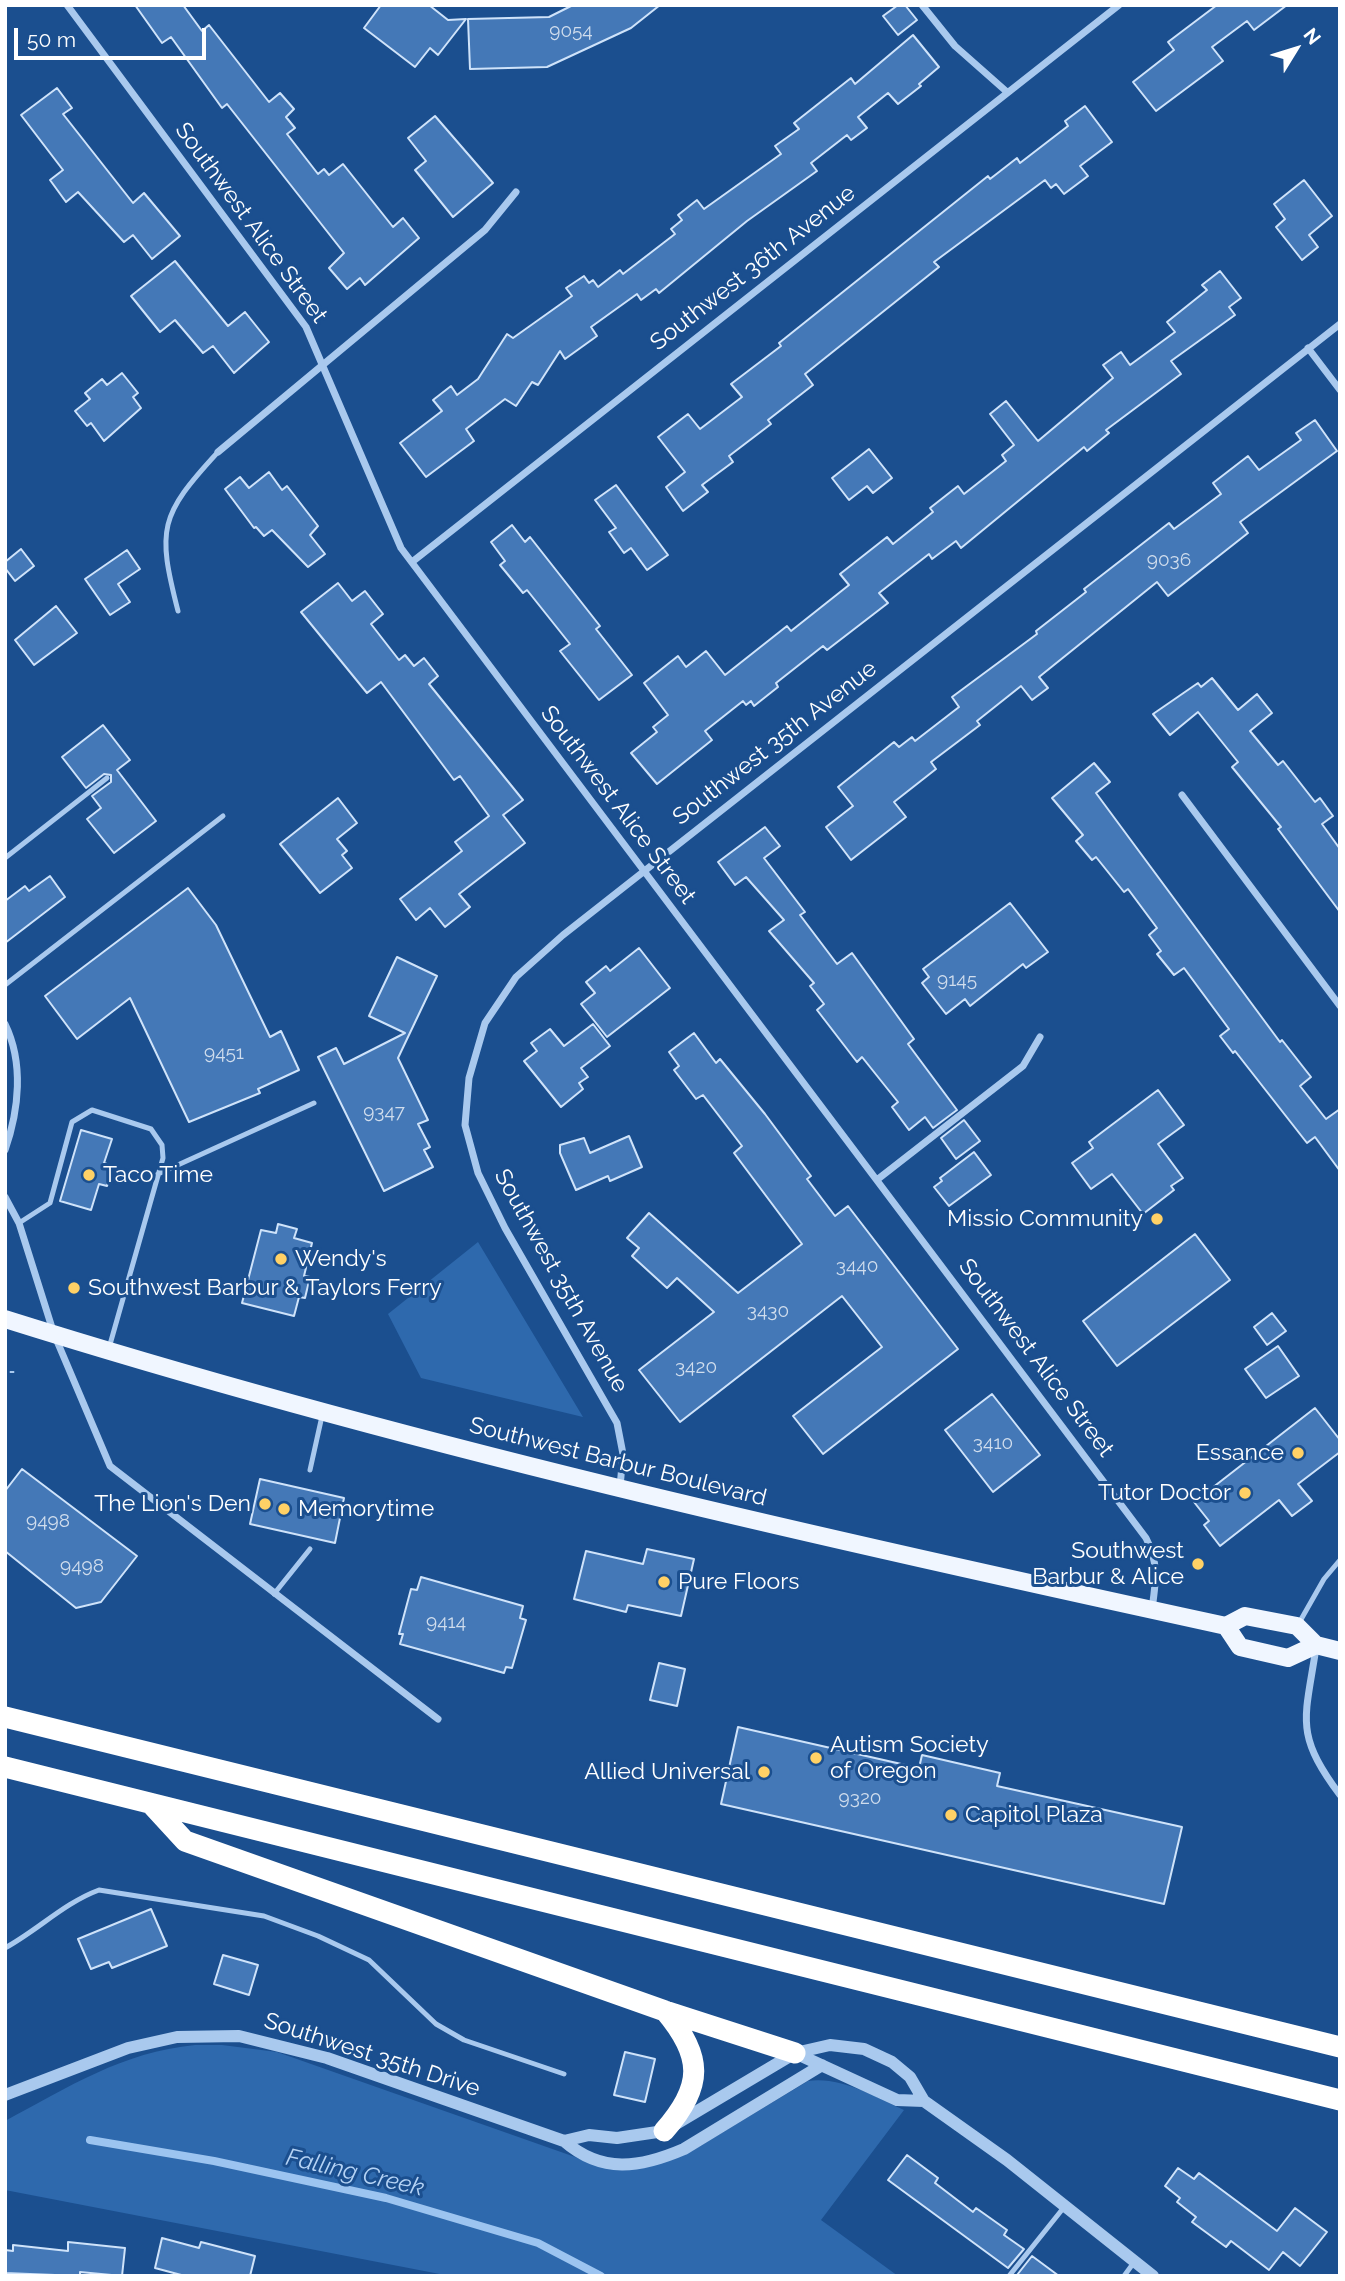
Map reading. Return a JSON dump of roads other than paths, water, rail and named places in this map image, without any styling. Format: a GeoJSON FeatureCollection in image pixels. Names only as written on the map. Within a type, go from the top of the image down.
{"type":"FeatureCollection","features":[{"type":"Feature","properties":{"kind":"highway"},"geometry":{"type":"LineString","coordinates":[[5,1717],[1340,2046]]}},
{"type":"Feature","properties":{"kind":"highway"},"geometry":{"type":"LineString","coordinates":[[5,1768],[1340,2100]]}},
{"type":"Feature","properties":{"kind":"highway"},"geometry":{"type":"LineString","coordinates":[[151,1804],[186,1842],[665,2011],[795,2053]]}},
{"type":"Feature","properties":{"kind":"highway"},"geometry":{"type":"LineString","coordinates":[[664,2131],[683,2107],[692,2090],[694,2070],[692,2048],[665,2011]]}},
{"type":"Feature","properties":{"kind":"main road","name":"Southwest Barbur Boulevard"},"geometry":{"type":"LineString","coordinates":[[5,1319],[323,1413],[620,1490],[1226,1626],[1245,1616],[1297,1626]]}},
{"type":"Feature","properties":{"kind":"main road"},"geometry":{"type":"LineString","coordinates":[[1226,1626],[1240,1647],[1287,1658],[1316,1645]]}},
{"type":"Feature","properties":{"kind":"main road"},"geometry":{"type":"LineString","coordinates":[[1297,1626],[1316,1645],[1340,1651]]}},
{"type":"Feature","properties":{"kind":"street","name":"Southwest Alice Street"},"geometry":{"type":"LineString","coordinates":[[67,5],[306,327],[387,522],[412,562],[1146,1538],[1158,1571],[1152,1610]]}},
{"type":"Feature","properties":{"kind":"street"},"geometry":{"type":"LineString","coordinates":[[922,5],[955,46],[1007,92]]}},
{"type":"Feature","properties":{"kind":"street","name":"Southwest 36th Avenue"},"geometry":{"type":"LineString","coordinates":[[412,562],[1119,5]]}},
{"type":"Feature","properties":{"kind":"street"},"geometry":{"type":"LineString","coordinates":[[218,452],[485,230],[516,192]]}},
{"type":"Feature","properties":{"kind":"street","name":"Southwest 35th Avenue"},"geometry":{"type":"LineString","coordinates":[[620,1490],[623,1454],[617,1423],[505,1228],[478,1173],[464,1125],[469,1078],[485,1023],[516,977],[643,871],[1340,324]]}},
{"type":"Feature","properties":{"kind":"street"},"geometry":{"type":"LineString","coordinates":[[1308,348],[1340,390]]}},
{"type":"Feature","properties":{"kind":"street"},"geometry":{"type":"LineString","coordinates":[[1182,795],[1340,1006]]}},
{"type":"Feature","properties":{"kind":"street"},"geometry":{"type":"LineString","coordinates":[[5,1024],[16,1051],[18,1070],[16,1105],[5,1150]]}},
{"type":"Feature","properties":{"kind":"street"},"geometry":{"type":"LineString","coordinates":[[878,1179],[1023,1066],[1040,1037]]}},
{"type":"Feature","properties":{"kind":"street"},"geometry":{"type":"LineString","coordinates":[[5,1197],[19,1223],[54,1334],[110,1466],[438,1719]]}},
{"type":"Feature","properties":{"kind":"street"},"geometry":{"type":"LineString","coordinates":[[1316,1645],[1305,1720],[1307,1740],[1316,1763],[1340,1794]]}},
{"type":"Feature","properties":{"kind":"street","name":"Southwest 35th Drive"},"geometry":{"type":"LineString","coordinates":[[5,2095],[128,2048],[177,2037],[239,2036],[306,2051],[564,2141],[583,2158],[628,2164],[663,2158],[709,2136],[822,2065]]}},
{"type":"Feature","properties":{"kind":"street","name":"Southwest 35th Drive"},"geometry":{"type":"LineString","coordinates":[[564,2141],[589,2135],[632,2137],[664,2131],[795,2053],[830,2045],[864,2049],[892,2062],[910,2077],[924,2101]]}},
{"type":"Feature","properties":{"kind":"street"},"geometry":{"type":"LineString","coordinates":[[795,2053],[897,2100],[924,2101],[1065,2206],[1153,2276]]}},
{"type":"Feature","properties":{"kind":"lane"},"geometry":{"type":"LineString","coordinates":[[178,611],[164,558],[163,538],[173,510],[189,484],[218,452]]}},
{"type":"Feature","properties":{"kind":"lane"},"geometry":{"type":"LineString","coordinates":[[5,858],[107,778]]}},
{"type":"Feature","properties":{"kind":"lane"},"geometry":{"type":"LineString","coordinates":[[5,985],[223,816]]}},
{"type":"Feature","properties":{"kind":"lane"},"geometry":{"type":"LineString","coordinates":[[158,1174],[314,1103]]}},
{"type":"Feature","properties":{"kind":"lane"},"geometry":{"type":"LineString","coordinates":[[19,1223],[51,1203],[72,1122],[92,1110],[151,1129],[162,1145],[163,1158],[108,1350]]}},
{"type":"Feature","properties":{"kind":"lane"},"geometry":{"type":"LineString","coordinates":[[310,1470],[323,1413]]}},
{"type":"Feature","properties":{"kind":"lane"},"geometry":{"type":"LineString","coordinates":[[274,1594],[310,1549]]}},
{"type":"Feature","properties":{"kind":"lane"},"geometry":{"type":"LineString","coordinates":[[1297,1626],[1324,1579],[1340,1560]]}},
{"type":"Feature","properties":{"kind":"lane"},"geometry":{"type":"LineString","coordinates":[[5,1948],[35,1931],[74,1899],[99,1890],[264,1916],[318,1936],[369,1961],[436,2024],[464,2040],[564,2074]]}},
{"type":"Feature","properties":{"kind":"lane"},"geometry":{"type":"LineString","coordinates":[[1009,2276],[1065,2206]]}},
{"type":"Feature","properties":{"kind":"lane"},"geometry":{"type":"LineString","coordinates":[[1124,2276],[1135,2261]]}},
{"type":"Feature","properties":{"kind":"waterway","name":"Falling Creek"},"geometry":{"type":"LineString","coordinates":[[90,2140],[214,2161],[386,2198],[538,2243],[601,2276]]}},
{"type":"Feature","properties":{"kind":"place","name":"Taco Time"},"geometry":{"type":"Point","coordinates":[89,1175]}},
{"type":"Feature","properties":{"kind":"place","name":"Missio Community"},"geometry":{"type":"Point","coordinates":[1157,1219]}},
{"type":"Feature","properties":{"kind":"place","name":"Wendy's"},"geometry":{"type":"Point","coordinates":[281,1259]}},
{"type":"Feature","properties":{"kind":"place","name":"Southwest Barbur & Taylors Ferry"},"geometry":{"type":"Point","coordinates":[74,1288]}},
{"type":"Feature","properties":{"kind":"place","name":"Essance"},"geometry":{"type":"Point","coordinates":[1298,1453]}},
{"type":"Feature","properties":{"kind":"place","name":"Tutor Doctor"},"geometry":{"type":"Point","coordinates":[1245,1493]}},
{"type":"Feature","properties":{"kind":"place","name":"The Lion's Den"},"geometry":{"type":"Point","coordinates":[265,1504]}},
{"type":"Feature","properties":{"kind":"place","name":"Memorytime"},"geometry":{"type":"Point","coordinates":[284,1509]}},
{"type":"Feature","properties":{"kind":"place","name":"Southwest Barbur & Alice"},"geometry":{"type":"Point","coordinates":[1198,1564]}},
{"type":"Feature","properties":{"kind":"place","name":"Pure Floors"},"geometry":{"type":"Point","coordinates":[664,1582]}},
{"type":"Feature","properties":{"kind":"place","name":"Autism Society of Oregon"},"geometry":{"type":"Point","coordinates":[816,1758]}},
{"type":"Feature","properties":{"kind":"place","name":"Allied Universal"},"geometry":{"type":"Point","coordinates":[764,1772]}},
{"type":"Feature","properties":{"kind":"place","name":"Capitol Plaza"},"geometry":{"type":"Point","coordinates":[951,1815]}}]}
